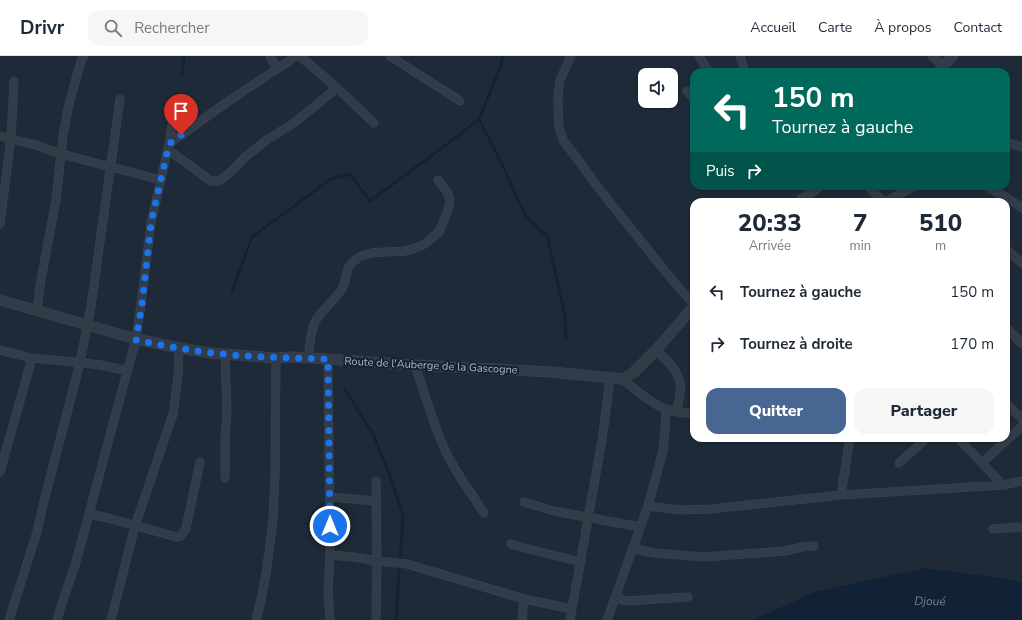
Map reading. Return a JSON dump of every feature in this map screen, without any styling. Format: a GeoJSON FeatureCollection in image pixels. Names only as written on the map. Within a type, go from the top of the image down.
{"type":"FeatureCollection","features":[{"type":"Feature","properties":{"kind":"street"},"geometry":{"type":"LineString","coordinates":[[37,310],[40,284],[56,200],[63,136],[68,108],[84,56]]}},
{"type":"Feature","properties":{"kind":"street"},"geometry":{"type":"LineString","coordinates":[[270,56],[277,69]]}},
{"type":"Feature","properties":{"kind":"street"},"geometry":{"type":"LineString","coordinates":[[168,147],[236,96],[295,56]]}},
{"type":"Feature","properties":{"kind":"street"},"geometry":{"type":"LineString","coordinates":[[300,56],[374,123]]}},
{"type":"Feature","properties":{"kind":"street"},"geometry":{"type":"LineString","coordinates":[[390,56],[460,101]]}},
{"type":"Feature","properties":{"kind":"street"},"geometry":{"type":"LineString","coordinates":[[571,56],[560,80],[558,95],[559,127],[563,140],[604,195],[690,300]]}},
{"type":"Feature","properties":{"kind":"street"},"geometry":{"type":"LineString","coordinates":[[699,56],[706,68]]}},
{"type":"Feature","properties":{"kind":"street"},"geometry":{"type":"LineString","coordinates":[[740,56],[744,68]]}},
{"type":"Feature","properties":{"kind":"street"},"geometry":{"type":"LineString","coordinates":[[932,56],[939,68]]}},
{"type":"Feature","properties":{"kind":"street"},"geometry":{"type":"LineString","coordinates":[[941,68],[953,56]]}},
{"type":"Feature","properties":{"kind":"street"},"geometry":{"type":"LineString","coordinates":[[0,224],[11,138],[14,81]]}},
{"type":"Feature","properties":{"kind":"street"},"geometry":{"type":"LineString","coordinates":[[168,147],[210,181],[219,181],[268,139],[294,123],[337,88]]}},
{"type":"Feature","properties":{"kind":"street"},"geometry":{"type":"LineString","coordinates":[[687,91],[690,95]]}},
{"type":"Feature","properties":{"kind":"street"},"geometry":{"type":"LineString","coordinates":[[9,620],[37,532],[80,363],[96,269],[120,100]]}},
{"type":"Feature","properties":{"kind":"street"},"geometry":{"type":"LineString","coordinates":[[57,620],[76,562],[136,340],[142,304],[151,223],[168,147],[175,107]]}},
{"type":"Feature","properties":{"kind":"street"},"geometry":{"type":"LineString","coordinates":[[0,136],[36,145],[61,154],[161,180]]}},
{"type":"Feature","properties":{"kind":"street"},"geometry":{"type":"LineString","coordinates":[[1010,143],[1022,146]]}},
{"type":"Feature","properties":{"kind":"street"},"geometry":{"type":"LineString","coordinates":[[308,358],[310,338],[316,320],[339,292],[343,286],[349,267],[356,260],[364,255],[380,252],[406,251],[418,247],[426,244],[439,232],[450,200],[448,193],[438,180]]}},
{"type":"Feature","properties":{"kind":"street"},"geometry":{"type":"LineString","coordinates":[[805,198],[811,190]]}},
{"type":"Feature","properties":{"kind":"street"},"geometry":{"type":"LineString","coordinates":[[872,190],[880,198]]}},
{"type":"Feature","properties":{"kind":"street"},"geometry":{"type":"LineString","coordinates":[[892,198],[906,190]]}},
{"type":"Feature","properties":{"kind":"street"},"geometry":{"type":"LineString","coordinates":[[992,190],[1003,198]]}},
{"type":"Feature","properties":{"kind":"street"},"geometry":{"type":"LineString","coordinates":[[1010,202],[1022,208]]}},
{"type":"Feature","properties":{"kind":"street"},"geometry":{"type":"LineString","coordinates":[[1010,252],[1022,263]]}},
{"type":"Feature","properties":{"kind":"street","name":"Route de l'Auberge de la Gascogne"},"geometry":{"type":"LineString","coordinates":[[0,300],[136,340],[178,348],[225,354],[552,372],[622,379]]}},
{"type":"Feature","properties":{"kind":"street"},"geometry":{"type":"LineString","coordinates":[[690,310],[656,350],[633,373],[622,379],[654,403],[666,409],[690,414]]}},
{"type":"Feature","properties":{"kind":"street"},"geometry":{"type":"LineString","coordinates":[[1010,331],[1022,344]]}},
{"type":"Feature","properties":{"kind":"street"},"geometry":{"type":"LineString","coordinates":[[111,620],[135,526],[173,414],[178,376],[178,348]]}},
{"type":"Feature","properties":{"kind":"street"},"geometry":{"type":"LineString","coordinates":[[0,350],[32,358],[101,365],[128,371]]}},
{"type":"Feature","properties":{"kind":"street"},"geometry":{"type":"LineString","coordinates":[[656,350],[676,372],[681,384],[677,412]]}},
{"type":"Feature","properties":{"kind":"street"},"geometry":{"type":"LineString","coordinates":[[225,354],[227,411],[225,478]]}},
{"type":"Feature","properties":{"kind":"street"},"geometry":{"type":"LineString","coordinates":[[0,472],[32,358]]}},
{"type":"Feature","properties":{"kind":"street"},"geometry":{"type":"LineString","coordinates":[[256,620],[264,587],[273,519],[275,477],[276,358]]}},
{"type":"Feature","properties":{"kind":"street"},"geometry":{"type":"LineString","coordinates":[[328,359],[330,497],[330,555],[328,588],[330,620]]}},
{"type":"Feature","properties":{"kind":"street"},"geometry":{"type":"LineString","coordinates":[[415,365],[446,453],[484,512]]}},
{"type":"Feature","properties":{"kind":"street"},"geometry":{"type":"LineString","coordinates":[[570,620],[608,404],[610,378]]}},
{"type":"Feature","properties":{"kind":"street"},"geometry":{"type":"LineString","coordinates":[[1010,406],[1022,419]]}},
{"type":"Feature","properties":{"kind":"street"},"geometry":{"type":"LineString","coordinates":[[607,620],[648,506],[663,451],[666,409]]}},
{"type":"Feature","properties":{"kind":"street"},"geometry":{"type":"LineString","coordinates":[[1010,437],[1022,426]]}},
{"type":"Feature","properties":{"kind":"street"},"geometry":{"type":"LineString","coordinates":[[841,495],[849,442]]}},
{"type":"Feature","properties":{"kind":"street"},"geometry":{"type":"LineString","coordinates":[[899,463],[923,442]]}},
{"type":"Feature","properties":{"kind":"street"},"geometry":{"type":"LineString","coordinates":[[962,442],[1002,485]]}},
{"type":"Feature","properties":{"kind":"street"},"geometry":{"type":"LineString","coordinates":[[982,463],[1005,442]]}},
{"type":"Feature","properties":{"kind":"street"},"geometry":{"type":"LineString","coordinates":[[89,514],[176,537],[181,536],[186,528],[200,462]]}},
{"type":"Feature","properties":{"kind":"street"},"geometry":{"type":"LineString","coordinates":[[376,481],[376,620]]}},
{"type":"Feature","properties":{"kind":"street"},"geometry":{"type":"LineString","coordinates":[[648,506],[678,510],[711,509],[841,495],[1002,485],[1022,481]]}},
{"type":"Feature","properties":{"kind":"street"},"geometry":{"type":"LineString","coordinates":[[330,497],[376,501]]}},
{"type":"Feature","properties":{"kind":"street"},"geometry":{"type":"LineString","coordinates":[[524,502],[554,512],[640,527]]}},
{"type":"Feature","properties":{"kind":"street"},"geometry":{"type":"LineString","coordinates":[[993,529],[1022,526]]}},
{"type":"Feature","properties":{"kind":"street"},"geometry":{"type":"LineString","coordinates":[[511,544],[581,562]]}},
{"type":"Feature","properties":{"kind":"street"},"geometry":{"type":"LineString","coordinates":[[632,548],[654,553],[704,557],[785,551],[814,546]]}},
{"type":"Feature","properties":{"kind":"street"},"geometry":{"type":"LineString","coordinates":[[330,555],[407,564],[524,599],[572,609]]}},
{"type":"Feature","properties":{"kind":"street"},"geometry":{"type":"LineString","coordinates":[[615,597],[626,600],[688,597]]}},
{"type":"Feature","properties":{"kind":"street"},"geometry":{"type":"LineString","coordinates":[[522,620],[524,599]]}},
{"type":"Feature","properties":{"kind":"water","name":"Djoué"},"geometry":{"type":"Polygon","coordinates":[[[925,568],[1014,580],[1022,584],[1022,620],[753,620],[815,592],[925,568]]]}},
{"type":"Feature","properties":{"kind":"waterway"},"geometry":{"type":"LineString","coordinates":[[182,75],[184,56]]}},
{"type":"Feature","properties":{"kind":"waterway"},"geometry":{"type":"LineString","coordinates":[[232,291],[252,237],[331,179],[350,174],[370,201],[479,119],[500,68],[503,56]]}},
{"type":"Feature","properties":{"kind":"waterway"},"geometry":{"type":"LineString","coordinates":[[479,119],[501,162],[525,215],[547,236],[565,315],[566,338]]}},
{"type":"Feature","properties":{"kind":"waterway"},"geometry":{"type":"LineString","coordinates":[[344,388],[373,434],[389,473],[403,515],[396,620]]}},
{"type":"Feature","properties":{"kind":"route"},"geometry":{"type":"LineString","coordinates":[[181,135],[169,144],[151,223],[142,304],[136,340],[211,353],[276,358],[292,357],[328,359],[330,526]]}}]}
